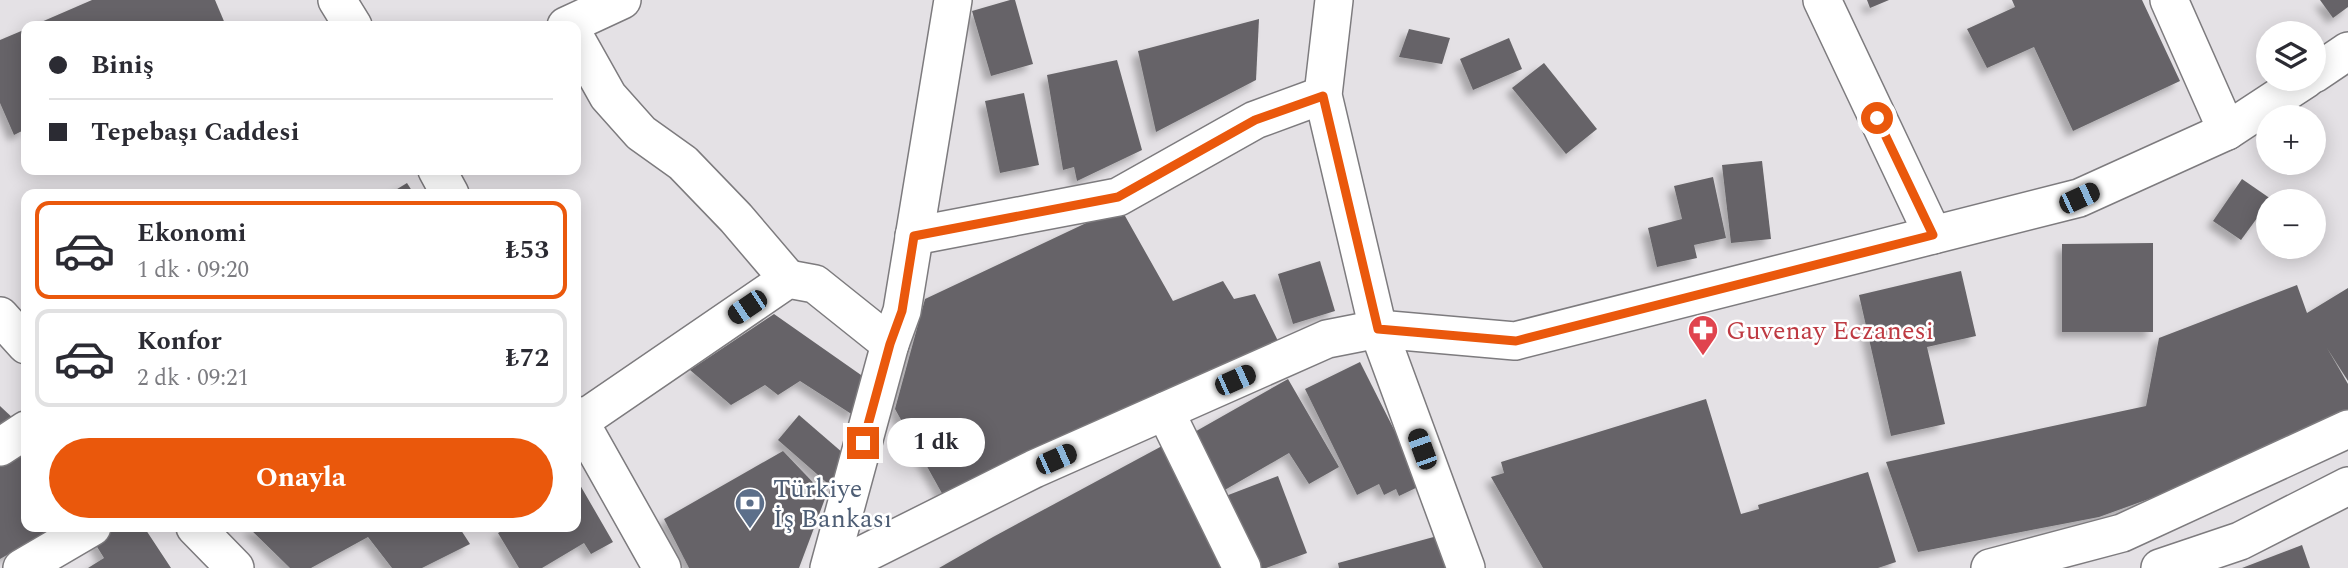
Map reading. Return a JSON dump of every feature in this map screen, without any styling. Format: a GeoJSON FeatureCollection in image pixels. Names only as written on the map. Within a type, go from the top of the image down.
{"type":"FeatureCollection","features":[{"type":"Feature","properties":{"kind":"street"},"geometry":{"type":"LineString","coordinates":[[337,0],[350,21]]}},
{"type":"Feature","properties":{"kind":"street"},"geometry":{"type":"LineString","coordinates":[[572,21],[622,0]]}},
{"type":"Feature","properties":{"kind":"street"},"geometry":{"type":"LineString","coordinates":[[829,568],[890,344],[902,311],[953,0]]}},
{"type":"Feature","properties":{"kind":"street"},"geometry":{"type":"LineString","coordinates":[[1334,0],[1323,96],[1378,329],[1466,568]]}},
{"type":"Feature","properties":{"kind":"street"},"geometry":{"type":"LineString","coordinates":[[1822,0],[1933,235]]}},
{"type":"Feature","properties":{"kind":"street"},"geometry":{"type":"LineString","coordinates":[[2169,0],[2227,131]]}},
{"type":"Feature","properties":{"kind":"street"},"geometry":{"type":"LineString","coordinates":[[581,48],[608,96],[641,133],[683,163],[736,218],[788,279],[815,284],[890,344]]}},
{"type":"Feature","properties":{"kind":"street"},"geometry":{"type":"LineString","coordinates":[[2326,66],[2348,51]]}},
{"type":"Feature","properties":{"kind":"street"},"geometry":{"type":"LineString","coordinates":[[836,568],[1034,469],[1328,338],[1378,329],[1516,341],[2079,198],[2227,131],[2288,91]]}},
{"type":"Feature","properties":{"kind":"street"},"geometry":{"type":"LineString","coordinates":[[914,236],[1118,197],[1255,120],[1323,96]]}},
{"type":"Feature","properties":{"kind":"street"},"geometry":{"type":"LineString","coordinates":[[581,417],[788,279]]}},
{"type":"Feature","properties":{"kind":"street"},"geometry":{"type":"LineString","coordinates":[[0,316],[21,339]]}},
{"type":"Feature","properties":{"kind":"street"},"geometry":{"type":"LineString","coordinates":[[1165,411],[1242,568]]}},
{"type":"Feature","properties":{"kind":"street"},"geometry":{"type":"LineString","coordinates":[[581,424],[662,568]]}},
{"type":"Feature","properties":{"kind":"street"},"geometry":{"type":"LineString","coordinates":[[1990,568],[2122,533],[2348,429]]}},
{"type":"Feature","properties":{"kind":"street"},"geometry":{"type":"LineString","coordinates":[[0,447],[21,433]]}},
{"type":"Feature","properties":{"kind":"street"},"geometry":{"type":"LineString","coordinates":[[2160,568],[2240,541],[2348,486]]}},
{"type":"Feature","properties":{"kind":"street"},"geometry":{"type":"LineString","coordinates":[[22,568],[83,532]]}},
{"type":"Feature","properties":{"kind":"street"},"geometry":{"type":"LineString","coordinates":[[200,532],[235,568]]}},
{"type":"Feature","properties":{"kind":"building"},"geometry":{"type":"Polygon","coordinates":[[[92,0],[215,0],[224,21],[44,21],[92,0]]]}},
{"type":"Feature","properties":{"kind":"building"},"geometry":{"type":"Polygon","coordinates":[[[1015,0],[1033,64],[991,76],[972,11],[1015,0]]]}},
{"type":"Feature","properties":{"kind":"building"},"geometry":{"type":"Polygon","coordinates":[[[1867,0],[1889,0],[1870,8],[1867,0]]]}},
{"type":"Feature","properties":{"kind":"building"},"geometry":{"type":"Polygon","coordinates":[[[2012,0],[2142,0],[2180,81],[2073,131],[2034,47],[1987,68],[1967,29],[2015,7],[2012,0]]]}},
{"type":"Feature","properties":{"kind":"building"},"geometry":{"type":"Polygon","coordinates":[[[2320,0],[2348,0],[2348,7],[2333,18],[2320,0]]]}},
{"type":"Feature","properties":{"kind":"building"},"geometry":{"type":"Polygon","coordinates":[[[1259,19],[1256,80],[1156,132],[1138,51],[1259,19]]]}},
{"type":"Feature","properties":{"kind":"building"},"geometry":{"type":"Polygon","coordinates":[[[1409,29],[1450,38],[1442,64],[1399,57],[1409,29]]]}},
{"type":"Feature","properties":{"kind":"building"},"geometry":{"type":"Polygon","coordinates":[[[21,31],[21,132],[14,135],[0,103],[0,40],[21,31]]]}},
{"type":"Feature","properties":{"kind":"building"},"geometry":{"type":"Polygon","coordinates":[[[1509,38],[1522,69],[1473,90],[1460,59],[1509,38]]]}},
{"type":"Feature","properties":{"kind":"building"},"geometry":{"type":"Polygon","coordinates":[[[1117,60],[1142,150],[1077,181],[1074,167],[1063,170],[1047,75],[1117,60]]]}},
{"type":"Feature","properties":{"kind":"building"},"geometry":{"type":"Polygon","coordinates":[[[1544,63],[1597,129],[1566,154],[1512,88],[1544,63]]]}},
{"type":"Feature","properties":{"kind":"building"},"geometry":{"type":"Polygon","coordinates":[[[1024,93],[1039,165],[1000,173],[985,101],[1024,93]]]}},
{"type":"Feature","properties":{"kind":"building"},"geometry":{"type":"Polygon","coordinates":[[[1762,161],[1771,239],[1731,243],[1722,165],[1762,161]]]}},
{"type":"Feature","properties":{"kind":"building"},"geometry":{"type":"Polygon","coordinates":[[[1713,177],[1726,238],[1694,245],[1697,258],[1657,267],[1648,228],[1682,219],[1674,186],[1713,177]]]}},
{"type":"Feature","properties":{"kind":"building"},"geometry":{"type":"Polygon","coordinates":[[[2242,179],[2256,189],[2256,220],[2241,240],[2213,221],[2242,179]]]}},
{"type":"Feature","properties":{"kind":"building"},"geometry":{"type":"Polygon","coordinates":[[[407,183],[411,189],[397,189],[407,183]]]}},
{"type":"Feature","properties":{"kind":"building"},"geometry":{"type":"Polygon","coordinates":[[[1120,207],[1173,301],[1223,281],[1234,299],[1255,294],[1278,341],[1113,414],[944,497],[895,409],[925,299],[1120,207]]]}},
{"type":"Feature","properties":{"kind":"building"},"geometry":{"type":"Polygon","coordinates":[[[2153,243],[2153,332],[2062,332],[2062,244],[2153,243]]]}},
{"type":"Feature","properties":{"kind":"building"},"geometry":{"type":"Polygon","coordinates":[[[1320,261],[1335,311],[1293,324],[1278,274],[1320,261]]]}},
{"type":"Feature","properties":{"kind":"building"},"geometry":{"type":"Polygon","coordinates":[[[1961,271],[1976,336],[1927,347],[1945,424],[1891,436],[1859,295],[1961,271]]]}},
{"type":"Feature","properties":{"kind":"building"},"geometry":{"type":"Polygon","coordinates":[[[2297,285],[2307,313],[2348,288],[2348,381],[2327,348],[2348,384],[2348,427],[2099,517],[1918,552],[1886,462],[2146,406],[2159,338],[2297,285]]]}},
{"type":"Feature","properties":{"kind":"building"},"geometry":{"type":"Polygon","coordinates":[[[774,314],[871,382],[853,415],[800,381],[778,395],[765,385],[731,405],[690,370],[774,314]]]}},
{"type":"Feature","properties":{"kind":"building"},"geometry":{"type":"Polygon","coordinates":[[[1360,362],[1422,485],[1399,496],[1396,489],[1384,495],[1379,484],[1357,495],[1305,389],[1360,362]]]}},
{"type":"Feature","properties":{"kind":"building"},"geometry":{"type":"Polygon","coordinates":[[[1288,379],[1339,467],[1309,484],[1289,453],[1216,495],[1184,438],[1288,379]]]}},
{"type":"Feature","properties":{"kind":"building"},"geometry":{"type":"Polygon","coordinates":[[[1706,399],[1741,514],[1759,509],[1758,505],[1868,472],[1896,562],[1878,568],[1543,568],[1491,477],[1504,473],[1501,462],[1706,399]]]}},
{"type":"Feature","properties":{"kind":"building"},"geometry":{"type":"Polygon","coordinates":[[[0,406],[16,421],[0,433],[0,406]]]}},
{"type":"Feature","properties":{"kind":"building"},"geometry":{"type":"Polygon","coordinates":[[[799,415],[843,453],[834,489],[778,440],[799,415]]]}},
{"type":"Feature","properties":{"kind":"building"},"geometry":{"type":"Polygon","coordinates":[[[1162,446],[1223,568],[939,568],[993,537],[1162,446]]]}},
{"type":"Feature","properties":{"kind":"building"},"geometry":{"type":"Polygon","coordinates":[[[21,448],[21,532],[47,532],[0,559],[0,460],[21,448]]]}},
{"type":"Feature","properties":{"kind":"building"},"geometry":{"type":"Polygon","coordinates":[[[783,451],[826,496],[799,568],[689,568],[664,519],[783,451]]]}},
{"type":"Feature","properties":{"kind":"building"},"geometry":{"type":"Polygon","coordinates":[[[1278,476],[1307,553],[1266,568],[1249,568],[1223,497],[1278,476]]]}},
{"type":"Feature","properties":{"kind":"building"},"geometry":{"type":"Polygon","coordinates":[[[581,487],[613,542],[591,554],[584,543],[542,568],[519,568],[498,533],[581,532],[581,487]]]}},
{"type":"Feature","properties":{"kind":"building"},"geometry":{"type":"Polygon","coordinates":[[[99,532],[147,532],[171,568],[88,568],[104,558],[91,537],[99,532]]]}},
{"type":"Feature","properties":{"kind":"building"},"geometry":{"type":"Polygon","coordinates":[[[253,532],[462,532],[470,544],[422,568],[392,568],[368,537],[311,568],[290,568],[253,532]]]}},
{"type":"Feature","properties":{"kind":"building"},"geometry":{"type":"Polygon","coordinates":[[[1441,535],[1453,568],[1339,568],[1338,563],[1441,535]]]}},
{"type":"Feature","properties":{"kind":"building"},"geometry":{"type":"Polygon","coordinates":[[[2302,545],[2310,568],[2242,568],[2302,545]]]}},
{"type":"Feature","properties":{"kind":"place","name":"Guvenay Eczanesi"},"geometry":{"type":"Point","coordinates":[1703,357]}},
{"type":"Feature","properties":{"kind":"place","name":"Türkiye İş Bankası"},"geometry":{"type":"Point","coordinates":[750,530]}},
{"type":"Feature","properties":{"kind":"route"},"geometry":{"type":"LineString","coordinates":[[863,443],[890,344],[902,311],[914,236],[1118,197],[1255,120],[1323,96],[1378,329],[1516,341],[1933,235],[1877,118]]}}]}
